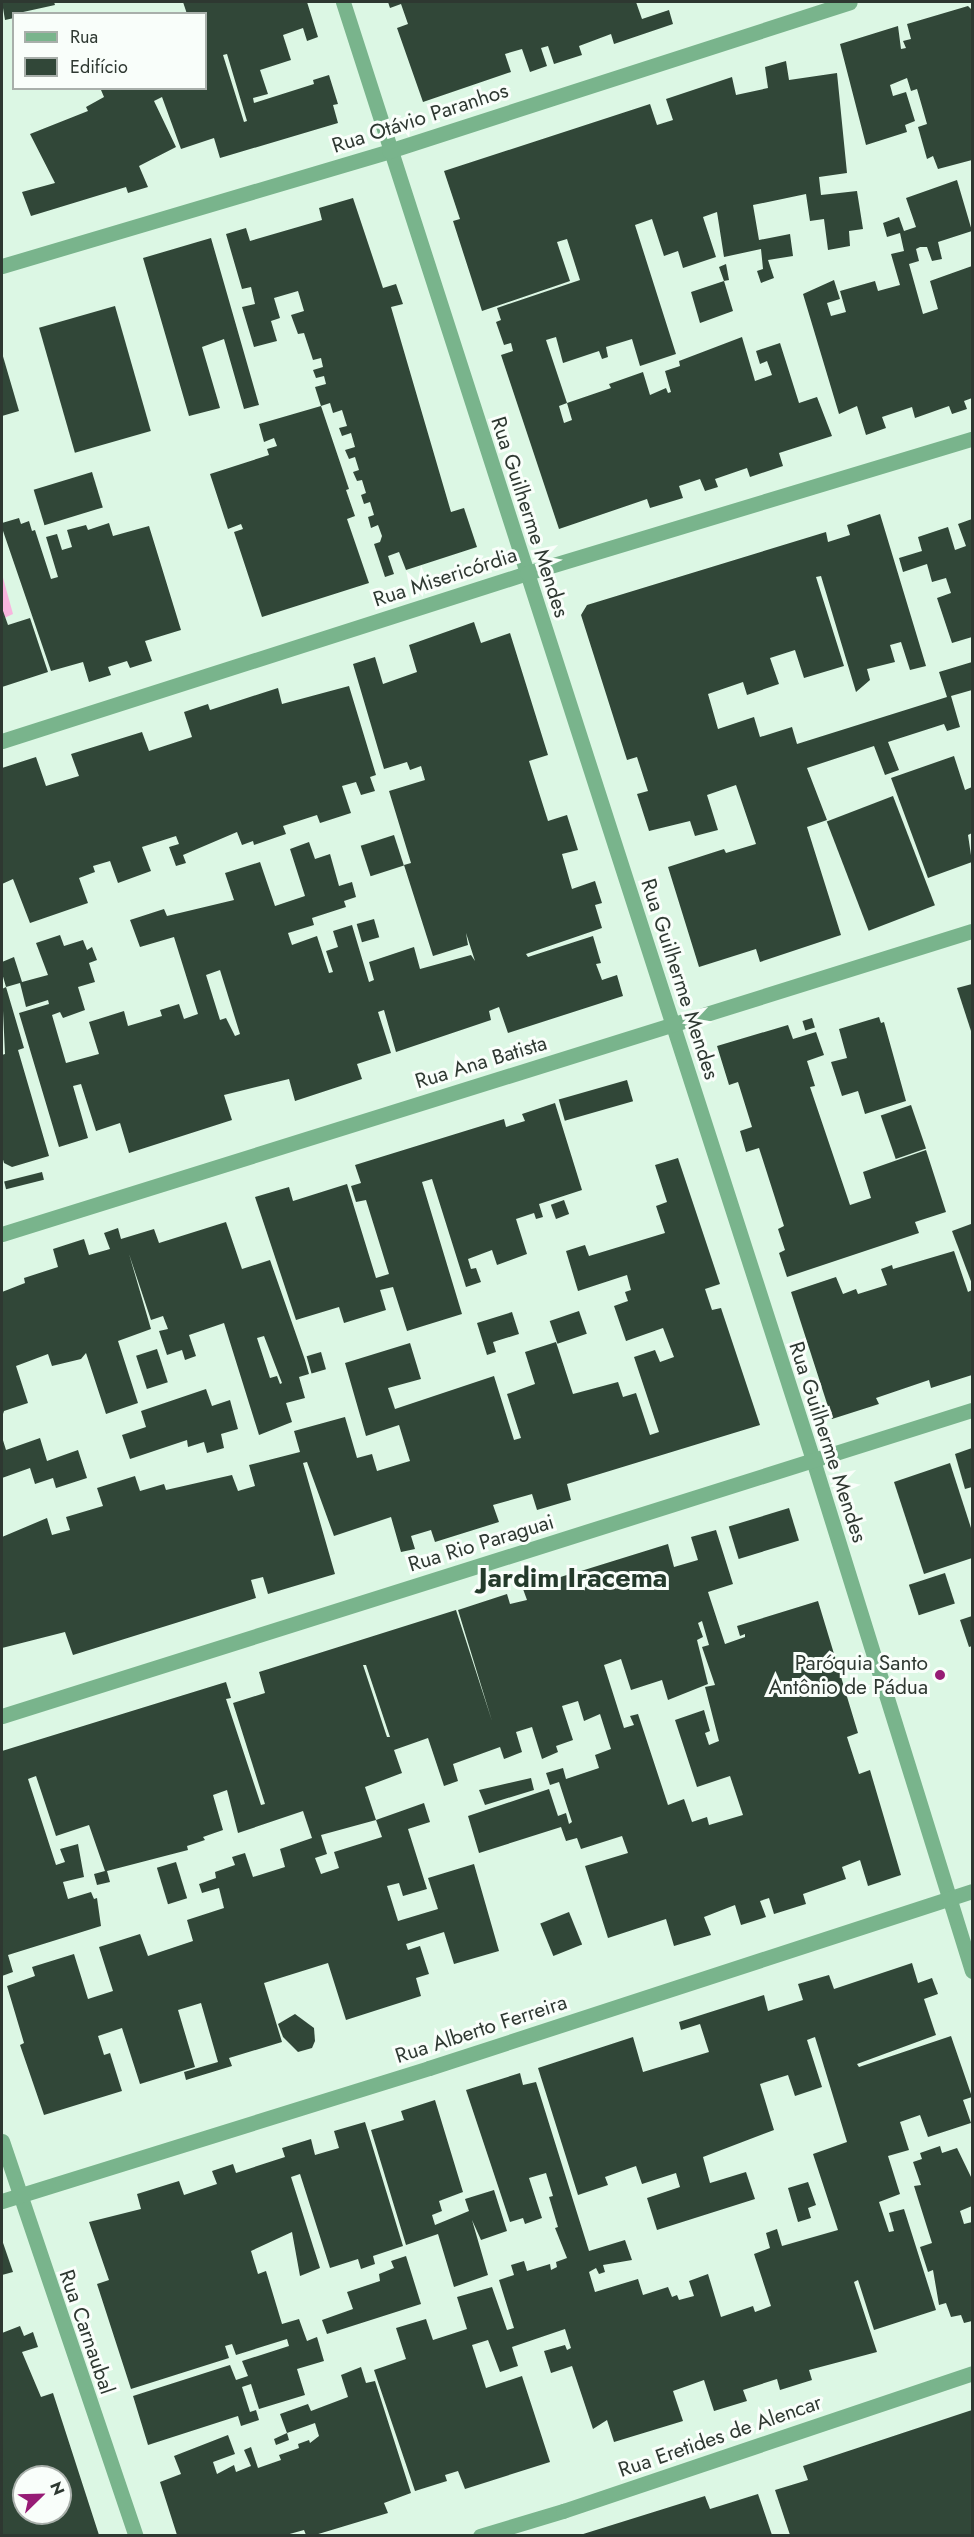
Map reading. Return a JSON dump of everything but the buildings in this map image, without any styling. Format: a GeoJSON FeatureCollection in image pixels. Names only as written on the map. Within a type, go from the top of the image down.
{"type":"FeatureCollection","features":[{"type":"Feature","properties":{"kind":"street","name":"Rua Guilherme Mendes"},"geometry":{"type":"LineString","coordinates":[[343,2],[388,151],[813,1460],[972,1971]]}},
{"type":"Feature","properties":{"kind":"street","name":"Rua Otávio Paranhos"},"geometry":{"type":"LineString","coordinates":[[2,266],[388,151],[849,2]]}},
{"type":"Feature","properties":{"kind":"street","name":"Rua Misericórdia"},"geometry":{"type":"LineString","coordinates":[[2,741],[526,573],[972,439]]}},
{"type":"Feature","properties":{"kind":"street","name":"Rua Ana Batista"},"geometry":{"type":"LineString","coordinates":[[2,1234],[972,931]]}},
{"type":"Feature","properties":{"kind":"street","name":"Rua Rio Paraguai"},"geometry":{"type":"LineString","coordinates":[[2,1716],[972,1410]]}},
{"type":"Feature","properties":{"kind":"street","name":"Rua Alberto Ferreira"},"geometry":{"type":"LineString","coordinates":[[2,2201],[429,2068],[972,1891]]}},
{"type":"Feature","properties":{"kind":"street","name":"Rua Carnaubal"},"geometry":{"type":"LineString","coordinates":[[2,2141],[18,2196],[136,2535]]}},
{"type":"Feature","properties":{"kind":"street","name":"Rua Eretides de Alencar"},"geometry":{"type":"LineString","coordinates":[[480,2535],[575,2508],[972,2373]]}},
{"type":"Feature","properties":{"kind":"shaded area"},"geometry":{"type":"Polygon","coordinates":[[[2,574],[13,614],[2,619],[2,574]]]}},
{"type":"Feature","properties":{"kind":"place","name":"Paróquia Santo Antônio de Pádua"},"geometry":{"type":"Point","coordinates":[940,1675]}},
{"type":"Feature","properties":{"kind":"district","name":"Jardim Iracema"},"geometry":{"type":"Point","coordinates":[573,1578]}}]}
